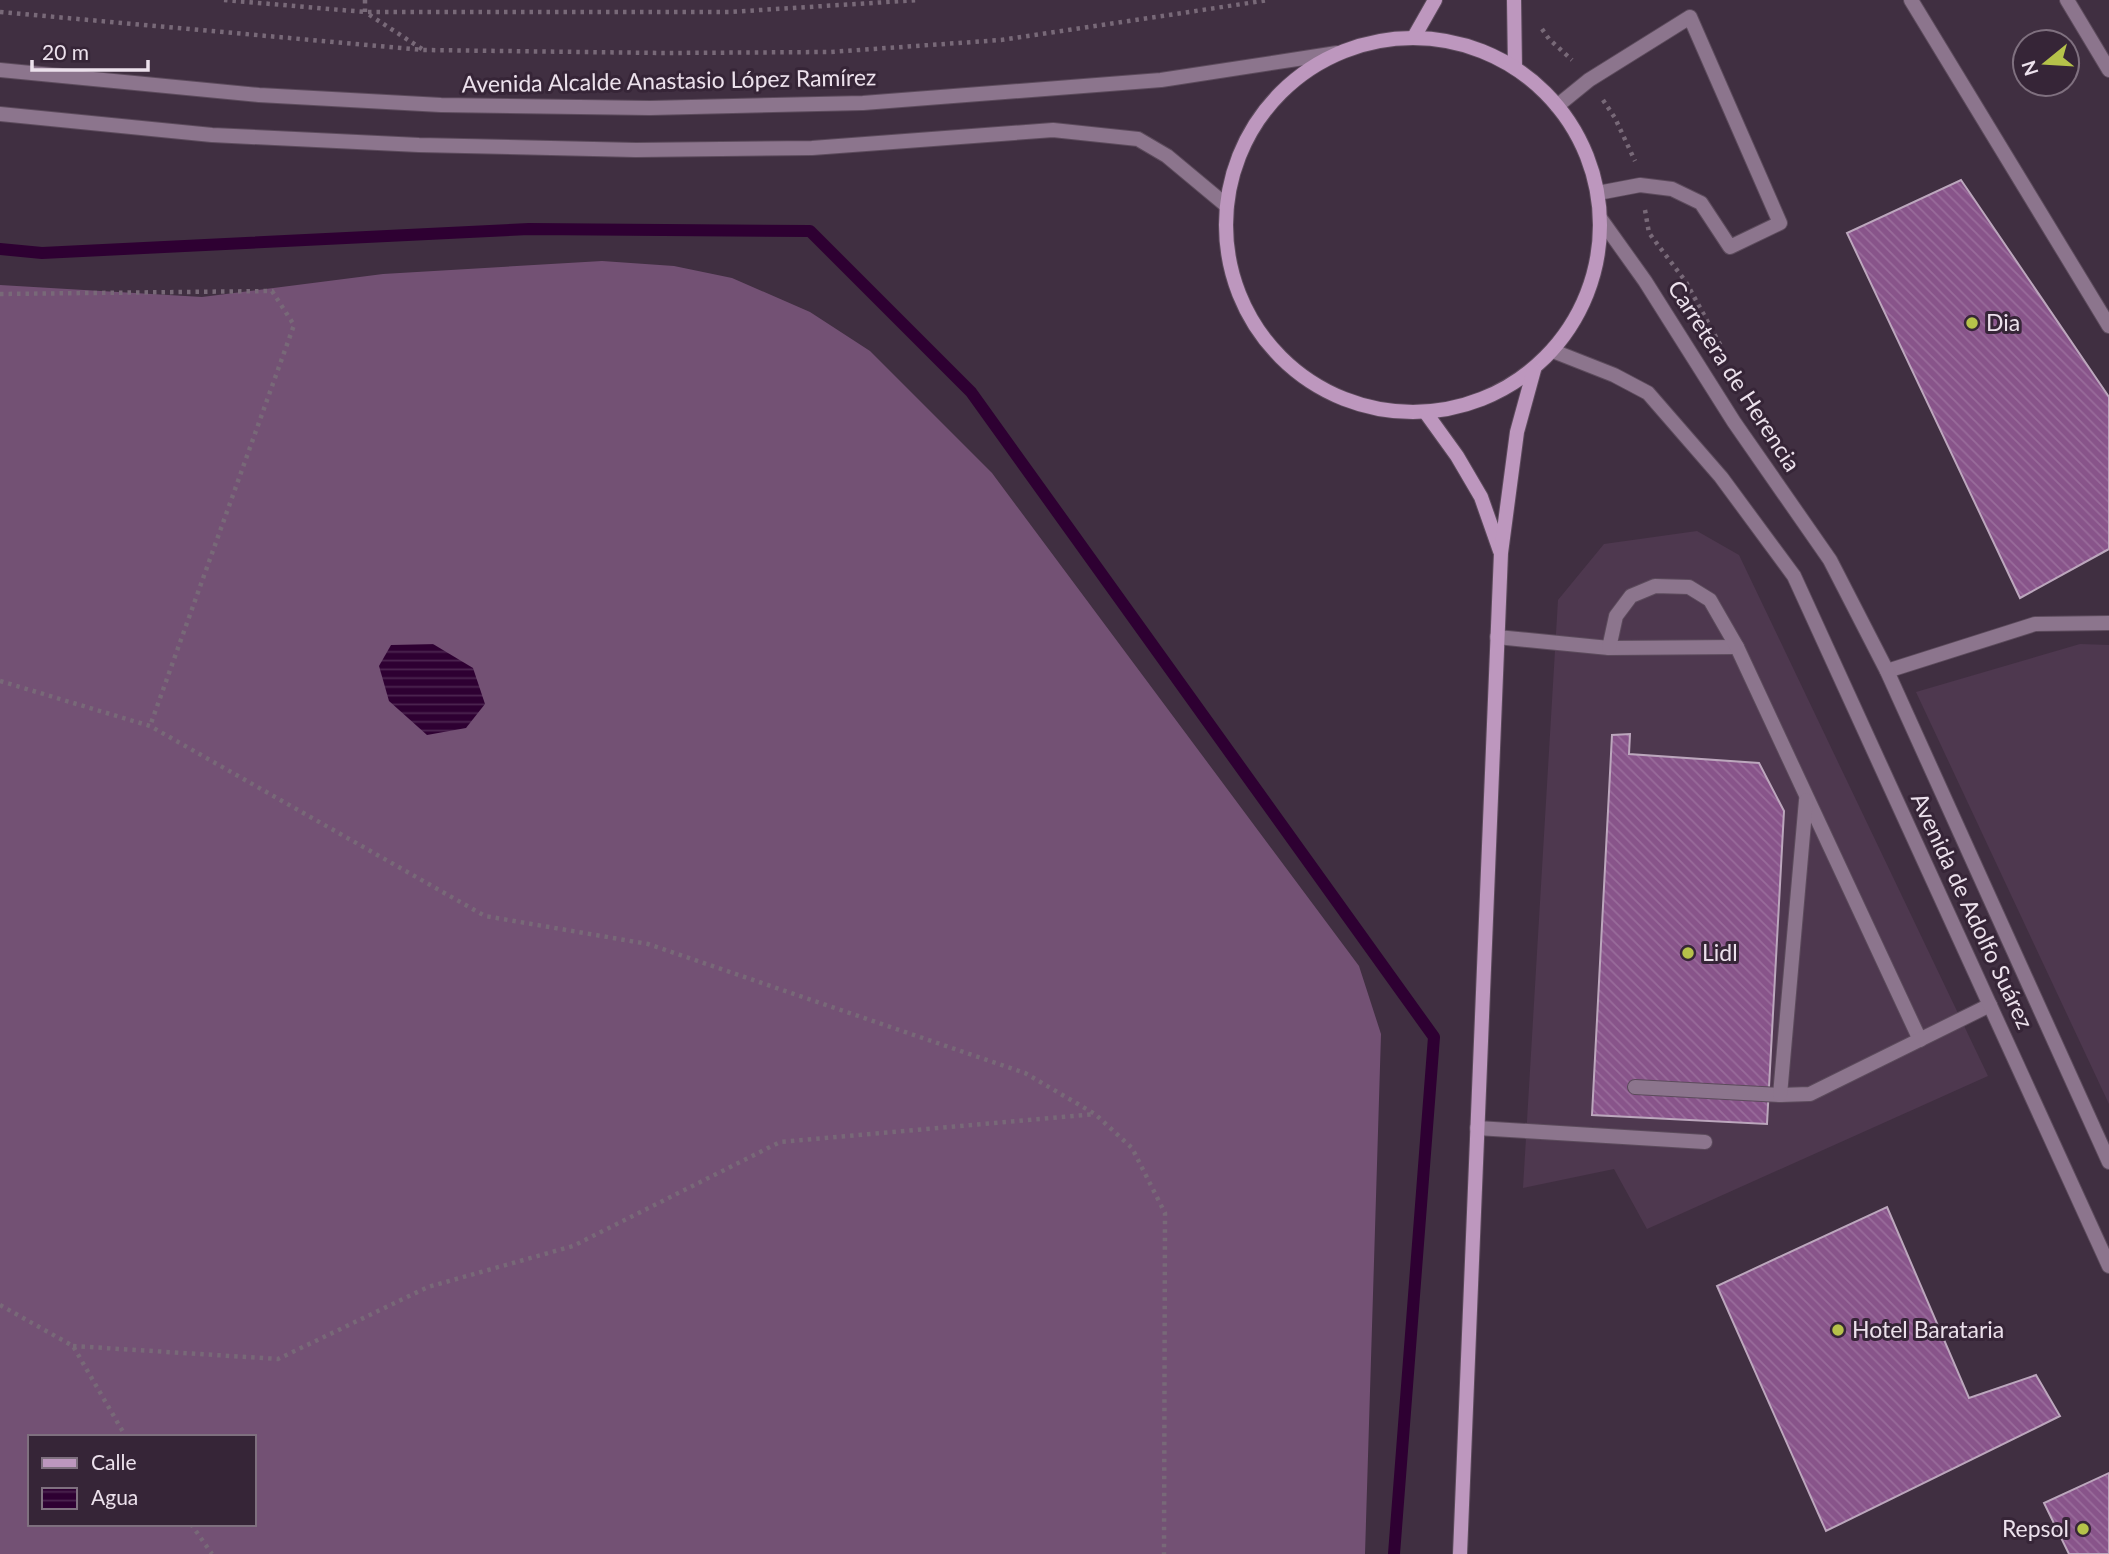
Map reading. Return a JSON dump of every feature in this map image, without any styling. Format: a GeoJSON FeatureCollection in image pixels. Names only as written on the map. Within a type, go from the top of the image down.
{"type":"FeatureCollection","features":[{"type":"Feature","properties":{"kind":"main road"},"geometry":{"type":"LineString","coordinates":[[1414,37],[1435,0]]}},
{"type":"Feature","properties":{"kind":"main road"},"geometry":{"type":"LineString","coordinates":[[1514,0],[1515,68]]}},
{"type":"Feature","properties":{"kind":"main road"},"geometry":{"type":"LineString","coordinates":[[1414,37],[1450,41],[1483,52],[1515,68],[1538,85],[1576,132],[1589,161],[1598,193],[1600,218],[1599,254],[1590,289],[1574,322],[1553,351],[1534,370],[1513,385],[1485,399],[1456,409],[1426,413],[1372,409],[1321,390],[1278,356],[1247,312],[1229,261],[1227,206],[1235,168],[1251,131],[1274,99],[1303,73],[1337,53],[1375,41],[1414,37]]}},
{"type":"Feature","properties":{"kind":"main road"},"geometry":{"type":"LineString","coordinates":[[1460,1554],[1501,553],[1517,432],[1534,370]]}},
{"type":"Feature","properties":{"kind":"main road"},"geometry":{"type":"LineString","coordinates":[[1426,413],[1457,456],[1481,497],[1501,553]]}},
{"type":"Feature","properties":{"kind":"street"},"geometry":{"type":"LineString","coordinates":[[1911,0],[2109,326]]}},
{"type":"Feature","properties":{"kind":"street"},"geometry":{"type":"LineString","coordinates":[[2067,0],[2109,70]]}},
{"type":"Feature","properties":{"kind":"street"},"geometry":{"type":"LineString","coordinates":[[1557,106],[1589,80],[1690,17],[1780,223],[1730,247],[1701,203],[1672,189],[1640,186],[1598,193]]}},
{"type":"Feature","properties":{"kind":"street","name":"Avenida Alcalde Anastasio López Ramírez"},"geometry":{"type":"LineString","coordinates":[[0,70],[273,96],[441,105],[650,108],[863,103],[1135,82],[1337,53]]}},
{"type":"Feature","properties":{"kind":"street"},"geometry":{"type":"LineString","coordinates":[[0,114],[212,135],[419,145],[636,150],[811,148],[1054,130],[1138,139],[1167,156],[1227,206]]}},
{"type":"Feature","properties":{"kind":"street","name":"Carretera de Herencia"},"geometry":{"type":"LineString","coordinates":[[1600,218],[1645,281],[1734,422],[1830,560]]}},
{"type":"Feature","properties":{"kind":"street","name":"Avenida de Adolfo Suárez"},"geometry":{"type":"LineString","coordinates":[[1553,351],[1614,375],[1648,393],[1721,477],[1794,576],[2109,1266]]}},
{"type":"Feature","properties":{"kind":"street","name":"Avenida de Adolfo Suárez"},"geometry":{"type":"LineString","coordinates":[[1830,560],[1887,671],[2109,1162]]}},
{"type":"Feature","properties":{"kind":"street"},"geometry":{"type":"LineString","coordinates":[[1609,648],[1616,616],[1631,596],[1655,586],[1689,587],[1710,600],[1737,647],[1920,1040]]}},
{"type":"Feature","properties":{"kind":"street"},"geometry":{"type":"LineString","coordinates":[[1887,671],[2035,624],[2109,623]]}},
{"type":"Feature","properties":{"kind":"street"},"geometry":{"type":"LineString","coordinates":[[1497,637],[1609,648],[1737,647]]}},
{"type":"Feature","properties":{"kind":"street"},"geometry":{"type":"LineString","coordinates":[[1780,1095],[1807,797]]}},
{"type":"Feature","properties":{"kind":"street"},"geometry":{"type":"LineString","coordinates":[[1635,1087],[1780,1095],[1810,1094],[1990,1005]]}},
{"type":"Feature","properties":{"kind":"street"},"geometry":{"type":"LineString","coordinates":[[1477,1128],[1705,1142]]}},
{"type":"Feature","properties":{"kind":"path"},"geometry":{"type":"LineString","coordinates":[[224,0],[365,12],[729,12],[919,0]]}},
{"type":"Feature","properties":{"kind":"path"},"geometry":{"type":"LineString","coordinates":[[365,0],[365,12]]}},
{"type":"Feature","properties":{"kind":"path"},"geometry":{"type":"LineString","coordinates":[[0,12],[423,50],[830,52],[1002,40],[1269,0]]}},
{"type":"Feature","properties":{"kind":"path"},"geometry":{"type":"LineString","coordinates":[[365,12],[423,50]]}},
{"type":"Feature","properties":{"kind":"path"},"geometry":{"type":"LineString","coordinates":[[0,294],[272,291],[294,325],[150,726]]}},
{"type":"Feature","properties":{"kind":"path"},"geometry":{"type":"LineString","coordinates":[[0,681],[150,726],[485,916],[648,944],[1026,1073],[1095,1114],[1132,1148],[1165,1213],[1164,1554]]}},
{"type":"Feature","properties":{"kind":"path"},"geometry":{"type":"LineString","coordinates":[[0,1305],[73,1346],[278,1359],[428,1287],[573,1246],[779,1142],[1095,1114]]}},
{"type":"Feature","properties":{"kind":"path"},"geometry":{"type":"LineString","coordinates":[[73,1346],[125,1435]]}},
{"type":"Feature","properties":{"kind":"path"},"geometry":{"type":"LineString","coordinates":[[192,1526],[212,1554]]}},
{"type":"Feature","properties":{"kind":"shaded area"},"geometry":{"type":"Polygon","coordinates":[[[602,261],[674,266],[732,278],[810,312],[870,351],[992,473],[1359,966],[1381,1034],[1365,1554],[0,1554],[0,285],[202,297],[383,274],[602,261]]]}},
{"type":"Feature","properties":{"kind":"shaded area"},"geometry":{"type":"Polygon","coordinates":[[[1697,531],[1739,555],[1988,1076],[1647,1229],[1614,1169],[1523,1188],[1558,600],[1604,544],[1697,531]]]}},
{"type":"Feature","properties":{"kind":"shaded area"},"geometry":{"type":"Polygon","coordinates":[[[2080,644],[2109,645],[2109,1104],[1916,692],[2080,644]]]}},
{"type":"Feature","properties":{"kind":"water"},"geometry":{"type":"Polygon","coordinates":[[[433,644],[473,668],[485,704],[466,728],[427,735],[389,701],[379,666],[391,645],[433,644]]]}},
{"type":"Feature","properties":{"kind":"building"},"geometry":{"type":"Polygon","coordinates":[[[1961,180],[2109,397],[2109,549],[2020,598],[1847,233],[1961,180]]]}},
{"type":"Feature","properties":{"kind":"building","name":"Lidl"},"geometry":{"type":"Polygon","coordinates":[[[1630,734],[1629,754],[1759,763],[1784,811],[1767,1124],[1592,1115],[1612,735],[1630,734]]]}},
{"type":"Feature","properties":{"kind":"building","name":"Hotel Barataria"},"geometry":{"type":"Polygon","coordinates":[[[1887,1207],[1969,1398],[2036,1375],[2060,1416],[1826,1531],[1717,1286],[1887,1207]]]}},
{"type":"Feature","properties":{"kind":"building","name":"Repsol"},"geometry":{"type":"Polygon","coordinates":[[[2109,1473],[2109,1554],[2069,1554],[2044,1503],[2109,1473]]]}},
{"type":"Feature","properties":{"kind":"waterway"},"geometry":{"type":"LineString","coordinates":[[0,249],[42,253],[529,229],[810,231],[971,392],[1434,1037],[1394,1554]]}},
{"type":"Feature","properties":{"kind":"place","name":"Dia"},"geometry":{"type":"Point","coordinates":[1972,323]}},
{"type":"Feature","properties":{"kind":"place","name":"Lidl"},"geometry":{"type":"Point","coordinates":[1688,953]}},
{"type":"Feature","properties":{"kind":"place","name":"Hotel Barataria"},"geometry":{"type":"Point","coordinates":[1838,1330]}},
{"type":"Feature","properties":{"kind":"place","name":"Repsol"},"geometry":{"type":"Point","coordinates":[2083,1529]}}]}
